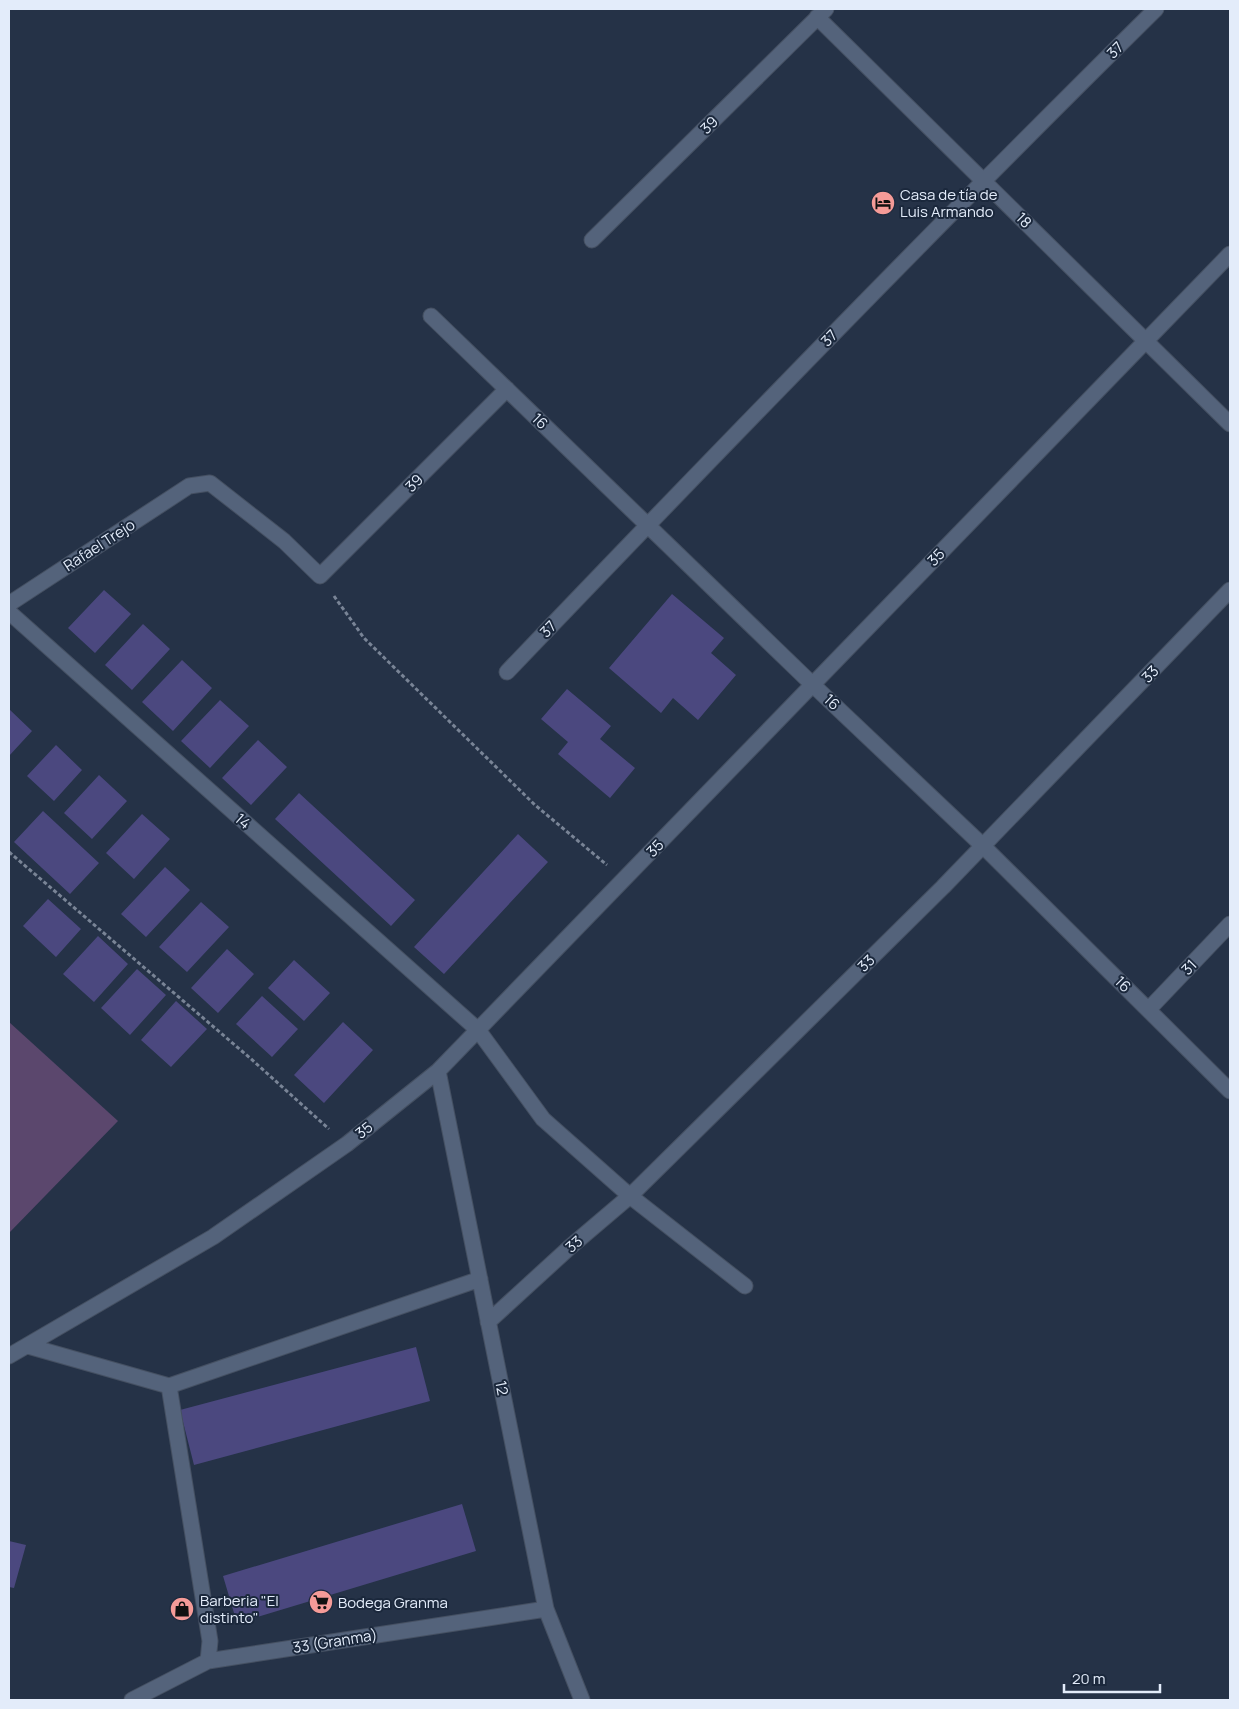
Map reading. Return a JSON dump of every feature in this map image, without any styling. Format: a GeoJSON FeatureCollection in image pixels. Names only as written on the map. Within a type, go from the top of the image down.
{"type":"FeatureCollection","features":[{"type":"Feature","properties":{"kind":"street","name":"37"},"geometry":{"type":"LineString","coordinates":[[507,672],[647,525],[983,180],[1156,9]]}},
{"type":"Feature","properties":{"kind":"street","name":"18"},"geometry":{"type":"LineString","coordinates":[[821,13],[983,180],[1230,424]]}},
{"type":"Feature","properties":{"kind":"street","name":"39"},"geometry":{"type":"LineString","coordinates":[[592,240],[821,13]]}},
{"type":"Feature","properties":{"kind":"street","name":"35"},"geometry":{"type":"LineString","coordinates":[[9,1356],[213,1237],[347,1144],[438,1071],[1230,254]]}},
{"type":"Feature","properties":{"kind":"street","name":"16"},"geometry":{"type":"LineString","coordinates":[[431,316],[813,685],[983,846],[1230,1091]]}},
{"type":"Feature","properties":{"kind":"street","name":"39"},"geometry":{"type":"LineString","coordinates":[[320,576],[507,389]]}},
{"type":"Feature","properties":{"kind":"street","name":"Rafael Trejo"},"geometry":{"type":"LineString","coordinates":[[9,604],[189,486],[210,483],[284,541],[320,576]]}},
{"type":"Feature","properties":{"kind":"street","name":"33"},"geometry":{"type":"LineString","coordinates":[[488,1322],[570,1247],[630,1196],[983,846],[1230,590]]}},
{"type":"Feature","properties":{"kind":"street","name":"14"},"geometry":{"type":"LineString","coordinates":[[9,612],[478,1030],[543,1119],[630,1196],[745,1286]]}},
{"type":"Feature","properties":{"kind":"street","name":"31"},"geometry":{"type":"LineString","coordinates":[[1149,1009],[1230,924]]}},
{"type":"Feature","properties":{"kind":"street","name":"12"},"geometry":{"type":"LineString","coordinates":[[438,1071],[546,1609],[582,1700]]}},
{"type":"Feature","properties":{"kind":"street"},"geometry":{"type":"LineString","coordinates":[[28,1346],[169,1386],[480,1279]]}},
{"type":"Feature","properties":{"kind":"street"},"geometry":{"type":"LineString","coordinates":[[169,1386],[210,1641],[208,1661]]}},
{"type":"Feature","properties":{"kind":"street","name":"33 (Granma)"},"geometry":{"type":"LineString","coordinates":[[132,1700],[208,1661],[546,1609]]}},
{"type":"Feature","properties":{"kind":"path"},"geometry":{"type":"LineString","coordinates":[[320,576],[364,638],[535,804],[624,880]]}},
{"type":"Feature","properties":{"kind":"path"},"geometry":{"type":"LineString","coordinates":[[9,852],[250,1058],[347,1144]]}},
{"type":"Feature","properties":{"kind":"shaded area"},"geometry":{"type":"Polygon","coordinates":[[[9,1022],[118,1121],[9,1233],[9,1022]]]}},
{"type":"Feature","properties":{"kind":"building"},"geometry":{"type":"Polygon","coordinates":[[[104,590],[131,614],[95,653],[68,628],[104,590]]]}},
{"type":"Feature","properties":{"kind":"building"},"geometry":{"type":"Polygon","coordinates":[[[672,594],[724,638],[711,653],[736,675],[698,720],[673,698],[661,713],[609,668],[672,594]]]}},
{"type":"Feature","properties":{"kind":"building"},"geometry":{"type":"Polygon","coordinates":[[[143,624],[170,649],[132,690],[105,665],[143,624]]]}},
{"type":"Feature","properties":{"kind":"building"},"geometry":{"type":"Polygon","coordinates":[[[182,660],[212,688],[173,731],[142,702],[182,660]]]}},
{"type":"Feature","properties":{"kind":"building"},"geometry":{"type":"Polygon","coordinates":[[[567,689],[611,726],[600,739],[635,768],[610,798],[558,754],[568,742],[541,719],[567,689]]]}},
{"type":"Feature","properties":{"kind":"building"},"geometry":{"type":"Polygon","coordinates":[[[220,700],[249,726],[210,768],[181,741],[220,700]]]}},
{"type":"Feature","properties":{"kind":"building"},"geometry":{"type":"Polygon","coordinates":[[[9,709],[32,731],[9,756],[9,709]]]}},
{"type":"Feature","properties":{"kind":"building"},"geometry":{"type":"Polygon","coordinates":[[[258,740],[287,767],[251,805],[222,778],[258,740]]]}},
{"type":"Feature","properties":{"kind":"building"},"geometry":{"type":"Polygon","coordinates":[[[56,745],[82,770],[54,801],[27,776],[56,745]]]}},
{"type":"Feature","properties":{"kind":"building"},"geometry":{"type":"Polygon","coordinates":[[[99,775],[127,801],[92,839],[64,813],[99,775]]]}},
{"type":"Feature","properties":{"kind":"building"},"geometry":{"type":"Polygon","coordinates":[[[299,793],[415,900],[391,926],[275,819],[299,793]]]}},
{"type":"Feature","properties":{"kind":"building"},"geometry":{"type":"Polygon","coordinates":[[[43,811],[99,863],[70,894],[14,842],[43,811]]]}},
{"type":"Feature","properties":{"kind":"building"},"geometry":{"type":"Polygon","coordinates":[[[142,814],[170,839],[134,879],[106,853],[142,814]]]}},
{"type":"Feature","properties":{"kind":"building"},"geometry":{"type":"Polygon","coordinates":[[[518,834],[548,862],[444,974],[414,947],[518,834]]]}},
{"type":"Feature","properties":{"kind":"building"},"geometry":{"type":"Polygon","coordinates":[[[165,867],[190,890],[146,937],[121,914],[165,867]]]}},
{"type":"Feature","properties":{"kind":"building"},"geometry":{"type":"Polygon","coordinates":[[[48,899],[81,929],[56,957],[23,926],[48,899]]]}},
{"type":"Feature","properties":{"kind":"building"},"geometry":{"type":"Polygon","coordinates":[[[201,902],[229,927],[187,972],[159,947],[201,902]]]}},
{"type":"Feature","properties":{"kind":"building"},"geometry":{"type":"Polygon","coordinates":[[[98,936],[128,964],[94,1002],[63,974],[98,936]]]}},
{"type":"Feature","properties":{"kind":"building"},"geometry":{"type":"Polygon","coordinates":[[[227,949],[254,974],[218,1013],[191,988],[227,949]]]}},
{"type":"Feature","properties":{"kind":"building"},"geometry":{"type":"Polygon","coordinates":[[[294,960],[330,993],[304,1021],[268,988],[294,960]]]}},
{"type":"Feature","properties":{"kind":"building"},"geometry":{"type":"Polygon","coordinates":[[[137,969],[166,995],[130,1035],[101,1008],[137,969]]]}},
{"type":"Feature","properties":{"kind":"building"},"geometry":{"type":"Polygon","coordinates":[[[262,996],[298,1029],[272,1057],[236,1024],[262,996]]]}},
{"type":"Feature","properties":{"kind":"building"},"geometry":{"type":"Polygon","coordinates":[[[176,1001],[207,1029],[171,1067],[141,1040],[176,1001]]]}},
{"type":"Feature","properties":{"kind":"building"},"geometry":{"type":"Polygon","coordinates":[[[343,1022],[373,1050],[324,1103],[294,1075],[343,1022]]]}},
{"type":"Feature","properties":{"kind":"building"},"geometry":{"type":"Polygon","coordinates":[[[416,1347],[430,1401],[194,1465],[180,1410],[416,1347]]]}},
{"type":"Feature","properties":{"kind":"building"},"geometry":{"type":"Polygon","coordinates":[[[462,1504],[476,1551],[237,1623],[223,1576],[462,1504]]]}},
{"type":"Feature","properties":{"kind":"building"},"geometry":{"type":"Polygon","coordinates":[[[9,1541],[26,1545],[14,1588],[9,1587],[9,1541]]]}},
{"type":"Feature","properties":{"kind":"place","name":"Casa de tía de Luis Armando"},"geometry":{"type":"Point","coordinates":[883,203]}},
{"type":"Feature","properties":{"kind":"place","name":"Bodega Granma"},"geometry":{"type":"Point","coordinates":[321,1602]}},
{"type":"Feature","properties":{"kind":"place","name":"Barberia \"El distinto\""},"geometry":{"type":"Point","coordinates":[182,1609]}}]}
